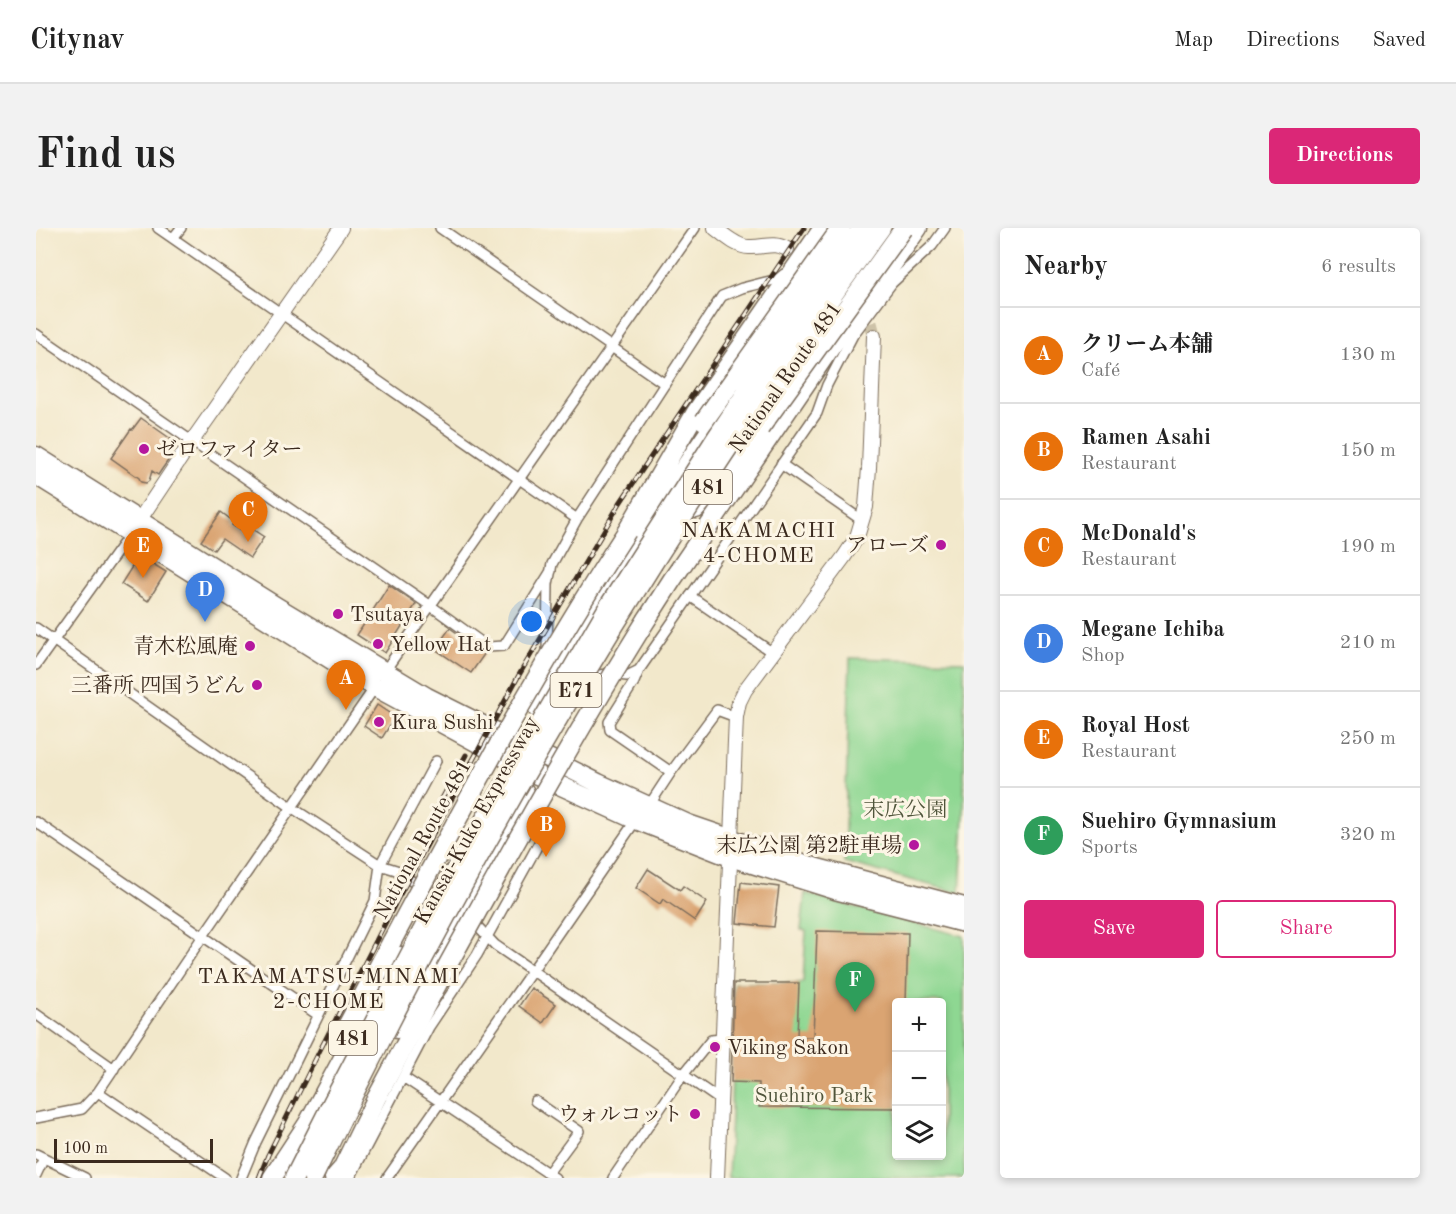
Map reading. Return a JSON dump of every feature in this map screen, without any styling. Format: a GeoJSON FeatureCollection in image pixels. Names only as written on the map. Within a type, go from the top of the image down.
{"type":"FeatureCollection","features":[{"type":"Feature","properties":{"kind":"highway","name":"National Route 481"},"geometry":{"type":"LineString","coordinates":[[272,1178],[340,1038],[516,714],[591,585],[627,531],[644,517],[696,412],[823,228]]}},
{"type":"Feature","properties":{"kind":"highway"},"geometry":{"type":"LineString","coordinates":[[644,517],[704,421],[841,228]]}},
{"type":"Feature","properties":{"kind":"highway","name":"481"},"geometry":{"type":"LineString","coordinates":[[272,1178],[308,1124],[644,517],[695,452],[854,228]]}},
{"type":"Feature","properties":{"kind":"highway","name":"Kansai-Kuko Expressway"},"geometry":{"type":"LineString","coordinates":[[294,1178],[443,891],[608,607],[780,342],[862,228]]}},
{"type":"Feature","properties":{"kind":"highway","name":"Kansai-Kuko Expressway"},"geometry":{"type":"LineString","coordinates":[[313,1178],[358,1085],[456,896],[564,709],[606,639],[728,449],[815,319],[881,228]]}},
{"type":"Feature","properties":{"kind":"highway","name":"481"},"geometry":{"type":"LineString","coordinates":[[322,1178],[362,1094],[459,913],[620,622],[745,430],[888,228]]}},
{"type":"Feature","properties":{"kind":"highway"},"geometry":{"type":"LineString","coordinates":[[682,526],[760,428],[904,228]]}},
{"type":"Feature","properties":{"kind":"highway","name":"National Route 481"},"geometry":{"type":"LineString","coordinates":[[334,1178],[342,1169],[376,1099],[509,853],[647,619],[833,344],[918,228]]}},
{"type":"Feature","properties":{"kind":"highway"},"geometry":{"type":"LineString","coordinates":[[672,580],[760,428]]}},
{"type":"Feature","properties":{"kind":"highway"},"geometry":{"type":"LineString","coordinates":[[36,456],[134,527]]}},
{"type":"Feature","properties":{"kind":"highway"},"geometry":{"type":"LineString","coordinates":[[36,475],[134,527],[277,608],[431,718],[535,774],[642,813],[688,824],[731,847],[835,890],[964,923]]}},
{"type":"Feature","properties":{"kind":"highway"},"geometry":{"type":"LineString","coordinates":[[380,680],[427,697],[520,743],[597,783],[642,813]]}},
{"type":"Feature","properties":{"kind":"highway"},"geometry":{"type":"LineString","coordinates":[[731,847],[816,867],[964,907]]}},
{"type":"Feature","properties":{"kind":"street"},"geometry":{"type":"LineString","coordinates":[[158,228],[577,519]]}},
{"type":"Feature","properties":{"kind":"street"},"geometry":{"type":"LineString","coordinates":[[173,238],[181,228]]}},
{"type":"Feature","properties":{"kind":"street"},"geometry":{"type":"LineString","coordinates":[[36,665],[341,228]]}},
{"type":"Feature","properties":{"kind":"street"},"geometry":{"type":"LineString","coordinates":[[440,228],[665,384]]}},
{"type":"Feature","properties":{"kind":"street"},"geometry":{"type":"LineString","coordinates":[[36,1118],[82,1109],[98,1092],[291,807],[695,228]]}},
{"type":"Feature","properties":{"kind":"street"},"geometry":{"type":"LineString","coordinates":[[715,228],[747,248],[780,244],[787,249]]}},
{"type":"Feature","properties":{"kind":"street"},"geometry":{"type":"LineString","coordinates":[[544,699],[548,584],[552,564],[577,519],[722,296],[742,288],[778,279],[787,272],[813,228]]}},
{"type":"Feature","properties":{"kind":"street"},"geometry":{"type":"LineString","coordinates":[[672,772],[610,730],[609,722],[639,670],[817,412],[827,385],[853,335],[892,283],[932,246],[945,228]]}},
{"type":"Feature","properties":{"kind":"street"},"geometry":{"type":"LineString","coordinates":[[36,334],[488,647],[504,646],[551,571]]}},
{"type":"Feature","properties":{"kind":"street"},"geometry":{"type":"LineString","coordinates":[[717,1178],[736,717],[739,702],[745,690],[844,557],[857,537],[863,521],[869,468],[874,336]]}},
{"type":"Feature","properties":{"kind":"street"},"geometry":{"type":"LineString","coordinates":[[781,464],[863,521]]}},
{"type":"Feature","properties":{"kind":"street"},"geometry":{"type":"LineString","coordinates":[[690,596],[772,653]]}},
{"type":"Feature","properties":{"kind":"street"},"geometry":{"type":"LineString","coordinates":[[36,628],[291,807],[380,865],[396,870],[459,913],[477,926],[495,945],[720,1100]]}},
{"type":"Feature","properties":{"kind":"street"},"geometry":{"type":"LineString","coordinates":[[591,676],[607,674],[627,676],[639,670]]}},
{"type":"Feature","properties":{"kind":"street"},"geometry":{"type":"LineString","coordinates":[[387,1178],[642,813],[717,711],[736,717]]}},
{"type":"Feature","properties":{"kind":"street"},"geometry":{"type":"LineString","coordinates":[[241,1178],[256,1142],[375,901],[380,865],[436,761]]}},
{"type":"Feature","properties":{"kind":"street"},"geometry":{"type":"LineString","coordinates":[[36,822],[318,1015]]}},
{"type":"Feature","properties":{"kind":"street"},"geometry":{"type":"LineString","coordinates":[[350,1178],[429,1028],[477,955],[545,832]]}},
{"type":"Feature","properties":{"kind":"street"},"geometry":{"type":"LineString","coordinates":[[36,1014],[114,1068]]}},
{"type":"Feature","properties":{"kind":"street"},"geometry":{"type":"LineString","coordinates":[[613,1178],[683,1075],[711,1040],[723,1039]]}},
{"type":"Feature","properties":{"kind":"street"},"geometry":{"type":"LineString","coordinates":[[403,1077],[552,1175],[579,1131],[535,1101]]}},
{"type":"Feature","properties":{"kind":"street"},"geometry":{"type":"LineString","coordinates":[[98,1092],[225,1178]]}},
{"type":"Feature","properties":{"kind":"street"},"geometry":{"type":"LineString","coordinates":[[36,1175],[40,1156],[85,1178]]}},
{"type":"Feature","properties":{"kind":"green space","name":"末広公園"},"geometry":{"type":"Polygon","coordinates":[[[850,658],[964,661],[964,813],[960,893],[844,862],[850,658]]]}},
{"type":"Feature","properties":{"kind":"green space","name":"Suehiro Park"},"geometry":{"type":"Polygon","coordinates":[[[805,893],[964,936],[964,1178],[728,1178],[734,983],[803,982],[806,931],[801,930],[805,893]]]}},
{"type":"Feature","properties":{"kind":"building","name":"ゼロファイター"},"geometry":{"type":"Polygon","coordinates":[[[141,418],[171,439],[168,442],[173,445],[167,452],[172,455],[158,475],[152,471],[146,483],[141,482],[139,478],[111,458],[141,418]]]}},
{"type":"Feature","properties":{"kind":"building"},"geometry":{"type":"Polygon","coordinates":[[[221,512],[234,522],[232,525],[248,536],[252,529],[264,537],[250,558],[222,539],[214,550],[201,541],[221,512]]]}},
{"type":"Feature","properties":{"kind":"building"},"geometry":{"type":"Polygon","coordinates":[[[145,559],[166,572],[148,601],[121,584],[135,562],[141,565],[145,559]]]}},
{"type":"Feature","properties":{"kind":"building"},"geometry":{"type":"Polygon","coordinates":[[[389,585],[416,604],[385,653],[357,635],[389,585]]]}},
{"type":"Feature","properties":{"kind":"building"},"geometry":{"type":"Polygon","coordinates":[[[450,628],[485,653],[471,673],[435,649],[450,628]]]}},
{"type":"Feature","properties":{"kind":"building","name":"Kura Sushi"},"geometry":{"type":"Polygon","coordinates":[[[377,705],[395,717],[382,738],[364,726],[377,705]]]}},
{"type":"Feature","properties":{"kind":"building"},"geometry":{"type":"Polygon","coordinates":[[[648,869],[680,890],[683,886],[707,902],[695,921],[663,899],[660,904],[636,888],[648,869]]]}},
{"type":"Feature","properties":{"kind":"building"},"geometry":{"type":"Polygon","coordinates":[[[741,882],[779,887],[774,927],[737,923],[741,882]]]}},
{"type":"Feature","properties":{"kind":"building"},"geometry":{"type":"Polygon","coordinates":[[[817,931],[908,933],[906,998],[892,998],[892,1108],[759,1107],[759,1083],[731,1082],[734,983],[799,983],[797,1037],[813,1037],[817,931]]]}},
{"type":"Feature","properties":{"kind":"building"},"geometry":{"type":"Polygon","coordinates":[[[531,988],[556,1004],[543,1023],[519,1006],[531,988]]]}},
{"type":"Feature","properties":{"kind":"tunnel"},"geometry":{"type":"LineString","coordinates":[[860,305],[868,315],[874,336]]}},
{"type":"Feature","properties":{"kind":"railway"},"geometry":{"type":"LineString","coordinates":[[259,1178],[319,1052],[397,900],[519,675],[620,503],[804,228]]}},
{"type":"Feature","properties":{"kind":"railway"},"geometry":{"type":"LineString","coordinates":[[433,815],[466,755]]}},
{"type":"Feature","properties":{"kind":"place","name":"ゼロファイター"},"geometry":{"type":"Point","coordinates":[144,449]}},
{"type":"Feature","properties":{"kind":"place","name":"McDonald's"},"geometry":{"type":"Point","coordinates":[248,542]}},
{"type":"Feature","properties":{"kind":"place","name":"アローズ"},"geometry":{"type":"Point","coordinates":[941,545]}},
{"type":"Feature","properties":{"kind":"place","name":"Royal Host"},"geometry":{"type":"Point","coordinates":[143,578]}},
{"type":"Feature","properties":{"kind":"place","name":"Tsutaya"},"geometry":{"type":"Point","coordinates":[338,614]}},
{"type":"Feature","properties":{"kind":"place","name":"Megane Ichiba"},"geometry":{"type":"Point","coordinates":[205,622]}},
{"type":"Feature","properties":{"kind":"place","name":"Yellow Hat"},"geometry":{"type":"Point","coordinates":[378,644]}},
{"type":"Feature","properties":{"kind":"place","name":"青木松風庵"},"geometry":{"type":"Point","coordinates":[250,646]}},
{"type":"Feature","properties":{"kind":"place","name":"三番所 四国うどん"},"geometry":{"type":"Point","coordinates":[257,685]}},
{"type":"Feature","properties":{"kind":"place","name":"クリーム本舗"},"geometry":{"type":"Point","coordinates":[346,710]}},
{"type":"Feature","properties":{"kind":"place","name":"Kura Sushi"},"geometry":{"type":"Point","coordinates":[379,722]}},
{"type":"Feature","properties":{"kind":"place","name":"末広公園 第2駐車場"},"geometry":{"type":"Point","coordinates":[914,845]}},
{"type":"Feature","properties":{"kind":"place","name":"Ramen Asahi"},"geometry":{"type":"Point","coordinates":[546,857]}},
{"type":"Feature","properties":{"kind":"place","name":"Suehiro Gymnasium"},"geometry":{"type":"Point","coordinates":[855,1012]}},
{"type":"Feature","properties":{"kind":"place","name":"Viking Sakon"},"geometry":{"type":"Point","coordinates":[715,1047]}},
{"type":"Feature","properties":{"kind":"place","name":"ウォルコット"},"geometry":{"type":"Point","coordinates":[695,1114]}},
{"type":"Feature","properties":{"kind":"district","name":"NAKAMACHI 4-CHOME"},"geometry":{"type":"Point","coordinates":[759,542]}},
{"type":"Feature","properties":{"kind":"district","name":"TAKAMATSU-MINAMI 2-CHOME"},"geometry":{"type":"Point","coordinates":[329,988]}}]}
